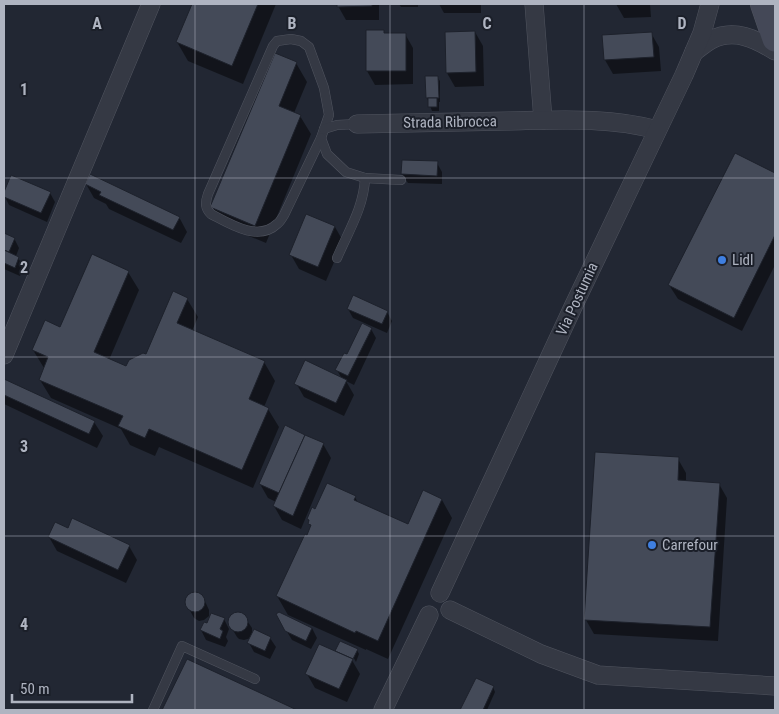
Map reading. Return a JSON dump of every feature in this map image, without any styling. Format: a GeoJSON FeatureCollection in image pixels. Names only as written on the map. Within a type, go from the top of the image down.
{"type":"FeatureCollection","features":[{"type":"Feature","properties":{"kind":"main road"},"geometry":{"type":"LineString","coordinates":[[763,4],[775,38]]}},
{"type":"Feature","properties":{"kind":"street"},"geometry":{"type":"LineString","coordinates":[[4,355],[151,4]]}},
{"type":"Feature","properties":{"kind":"street"},"geometry":{"type":"LineString","coordinates":[[534,4],[543,120]]}},
{"type":"Feature","properties":{"kind":"street","name":"Via Postumia"},"geometry":{"type":"LineString","coordinates":[[440,593],[694,52],[702,33],[710,4]]}},
{"type":"Feature","properties":{"kind":"street"},"geometry":{"type":"LineString","coordinates":[[694,52],[712,40],[726,35],[742,35],[752,38],[775,51]]}},
{"type":"Feature","properties":{"kind":"street","name":"Strada Ribrocca"},"geometry":{"type":"LineString","coordinates":[[357,124],[543,120],[621,122],[657,130]]}},
{"type":"Feature","properties":{"kind":"street"},"geometry":{"type":"LineString","coordinates":[[432,594],[443,594],[449,599],[450,610],[448,614],[441,618],[433,617],[425,608],[426,600],[432,594]]}},
{"type":"Feature","properties":{"kind":"street"},"geometry":{"type":"LineString","coordinates":[[450,610],[541,654],[598,675],[775,686]]}},
{"type":"Feature","properties":{"kind":"street"},"geometry":{"type":"LineString","coordinates":[[383,710],[430,615]]}},
{"type":"Feature","properties":{"kind":"lane"},"geometry":{"type":"LineString","coordinates":[[357,124],[342,125],[323,133],[278,224],[269,229],[253,232],[229,224],[207,210],[205,202],[208,194],[273,46],[277,41],[301,41],[309,47],[324,88],[329,115],[323,133],[327,154],[346,172],[365,178],[401,180]]}},
{"type":"Feature","properties":{"kind":"lane"},"geometry":{"type":"LineString","coordinates":[[337,258],[362,203],[365,178]]}},
{"type":"Feature","properties":{"kind":"lane"},"geometry":{"type":"LineString","coordinates":[[152,710],[182,646],[255,679]]}},
{"type":"Feature","properties":{"kind":"building"},"geometry":{"type":"Polygon","coordinates":[[[192,4],[258,4],[232,66],[176,42],[192,4]]]}},
{"type":"Feature","properties":{"kind":"building"},"geometry":{"type":"Polygon","coordinates":[[[337,4],[372,4],[372,6],[337,7],[337,4]]]}},
{"type":"Feature","properties":{"kind":"building"},"geometry":{"type":"Polygon","coordinates":[[[366,30],[384,30],[384,33],[406,33],[406,71],[366,71],[366,30]]]}},
{"type":"Feature","properties":{"kind":"building"},"geometry":{"type":"Polygon","coordinates":[[[475,31],[476,72],[446,73],[445,32],[475,31]]]}},
{"type":"Feature","properties":{"kind":"building"},"geometry":{"type":"Polygon","coordinates":[[[652,32],[654,57],[604,60],[602,35],[652,32]]]}},
{"type":"Feature","properties":{"kind":"building"},"geometry":{"type":"Polygon","coordinates":[[[275,53],[297,62],[279,106],[301,115],[255,226],[210,207],[275,53]]]}},
{"type":"Feature","properties":{"kind":"building"},"geometry":{"type":"Polygon","coordinates":[[[425,76],[438,76],[439,98],[426,98],[425,76]]]}},
{"type":"Feature","properties":{"kind":"building"},"geometry":{"type":"Polygon","coordinates":[[[428,98],[437,98],[437,107],[428,107],[428,98]]]}},
{"type":"Feature","properties":{"kind":"building","name":"Lidl"},"geometry":{"type":"Polygon","coordinates":[[[735,153],[775,173],[775,235],[734,318],[668,285],[735,153]]]}},
{"type":"Feature","properties":{"kind":"building"},"geometry":{"type":"Polygon","coordinates":[[[402,160],[438,161],[437,176],[401,174],[402,160]]]}},
{"type":"Feature","properties":{"kind":"building"},"geometry":{"type":"Polygon","coordinates":[[[90,174],[180,217],[173,230],[99,195],[101,192],[85,184],[90,174]]]}},
{"type":"Feature","properties":{"kind":"building"},"geometry":{"type":"Polygon","coordinates":[[[11,175],[51,192],[41,213],[4,197],[4,192],[11,175]]]}},
{"type":"Feature","properties":{"kind":"building"},"geometry":{"type":"Polygon","coordinates":[[[306,214],[335,226],[318,267],[289,255],[306,214]]]}},
{"type":"Feature","properties":{"kind":"building"},"geometry":{"type":"Polygon","coordinates":[[[4,233],[15,238],[9,252],[4,250],[4,233]]]}},
{"type":"Feature","properties":{"kind":"building"},"geometry":{"type":"Polygon","coordinates":[[[4,250],[19,257],[15,268],[4,263],[4,250]]]}},
{"type":"Feature","properties":{"kind":"building"},"geometry":{"type":"Polygon","coordinates":[[[92,254],[129,271],[94,352],[126,366],[129,360],[143,353],[146,354],[173,291],[188,298],[177,323],[265,361],[249,399],[269,408],[242,470],[149,429],[145,438],[118,426],[123,416],[39,380],[48,357],[32,350],[45,320],[60,327],[92,254]]]}},
{"type":"Feature","properties":{"kind":"building"},"geometry":{"type":"Polygon","coordinates":[[[353,295],[388,311],[382,324],[347,309],[353,295]]]}},
{"type":"Feature","properties":{"kind":"building"},"geometry":{"type":"Polygon","coordinates":[[[362,323],[372,328],[348,376],[335,370],[344,353],[347,354],[362,323]]]}},
{"type":"Feature","properties":{"kind":"building"},"geometry":{"type":"Polygon","coordinates":[[[305,360],[347,380],[336,403],[294,384],[305,360]]]}},
{"type":"Feature","properties":{"kind":"building"},"geometry":{"type":"Polygon","coordinates":[[[4,379],[95,421],[89,434],[4,395],[4,379]]]}},
{"type":"Feature","properties":{"kind":"building"},"geometry":{"type":"Polygon","coordinates":[[[285,425],[305,435],[279,493],[259,484],[285,425]]]}},
{"type":"Feature","properties":{"kind":"building"},"geometry":{"type":"Polygon","coordinates":[[[305,435],[324,443],[293,516],[273,506],[305,435]]]}},
{"type":"Feature","properties":{"kind":"building"},"geometry":{"type":"Polygon","coordinates":[[[595,452],[679,457],[678,480],[720,483],[710,627],[584,620],[595,452]]]}},
{"type":"Feature","properties":{"kind":"building"},"geometry":{"type":"Polygon","coordinates":[[[327,483],[356,496],[354,500],[408,524],[423,490],[442,499],[378,641],[356,631],[355,633],[276,596],[305,534],[307,535],[311,525],[308,524],[309,520],[307,519],[312,507],[315,509],[327,483]]]}},
{"type":"Feature","properties":{"kind":"building"},"geometry":{"type":"Polygon","coordinates":[[[72,518],[130,545],[118,570],[48,537],[55,522],[68,528],[72,518]]]}},
{"type":"Feature","properties":{"kind":"building"},"geometry":{"type":"Polygon","coordinates":[[[195,592],[202,595],[205,602],[202,609],[195,612],[188,609],[185,602],[188,595],[195,592]]]}},
{"type":"Feature","properties":{"kind":"building"},"geometry":{"type":"Polygon","coordinates":[[[238,612],[245,615],[248,622],[245,629],[238,632],[231,629],[228,622],[231,615],[238,612]]]}},
{"type":"Feature","properties":{"kind":"building"},"geometry":{"type":"Polygon","coordinates":[[[279,612],[312,628],[306,641],[285,631],[276,614],[279,612]]]}},
{"type":"Feature","properties":{"kind":"building"},"geometry":{"type":"Polygon","coordinates":[[[211,613],[225,618],[220,629],[223,631],[220,639],[200,630],[204,622],[207,623],[211,613]]]}},
{"type":"Feature","properties":{"kind":"building"},"geometry":{"type":"Polygon","coordinates":[[[254,629],[271,637],[265,651],[247,643],[254,629]]]}},
{"type":"Feature","properties":{"kind":"building"},"geometry":{"type":"Polygon","coordinates":[[[340,641],[358,649],[353,659],[335,651],[340,641]]]}},
{"type":"Feature","properties":{"kind":"building"},"geometry":{"type":"Polygon","coordinates":[[[319,644],[353,659],[339,689],[305,674],[319,644]]]}},
{"type":"Feature","properties":{"kind":"building"},"geometry":{"type":"Polygon","coordinates":[[[187,659],[297,710],[162,710],[187,659]]]}},
{"type":"Feature","properties":{"kind":"building"},"geometry":{"type":"Polygon","coordinates":[[[476,678],[494,686],[483,710],[460,710],[476,678]]]}},
{"type":"Feature","properties":{"kind":"place","name":"Lidl"},"geometry":{"type":"Point","coordinates":[722,260]}},
{"type":"Feature","properties":{"kind":"place","name":"Carrefour"},"geometry":{"type":"Point","coordinates":[652,545]}}]}
